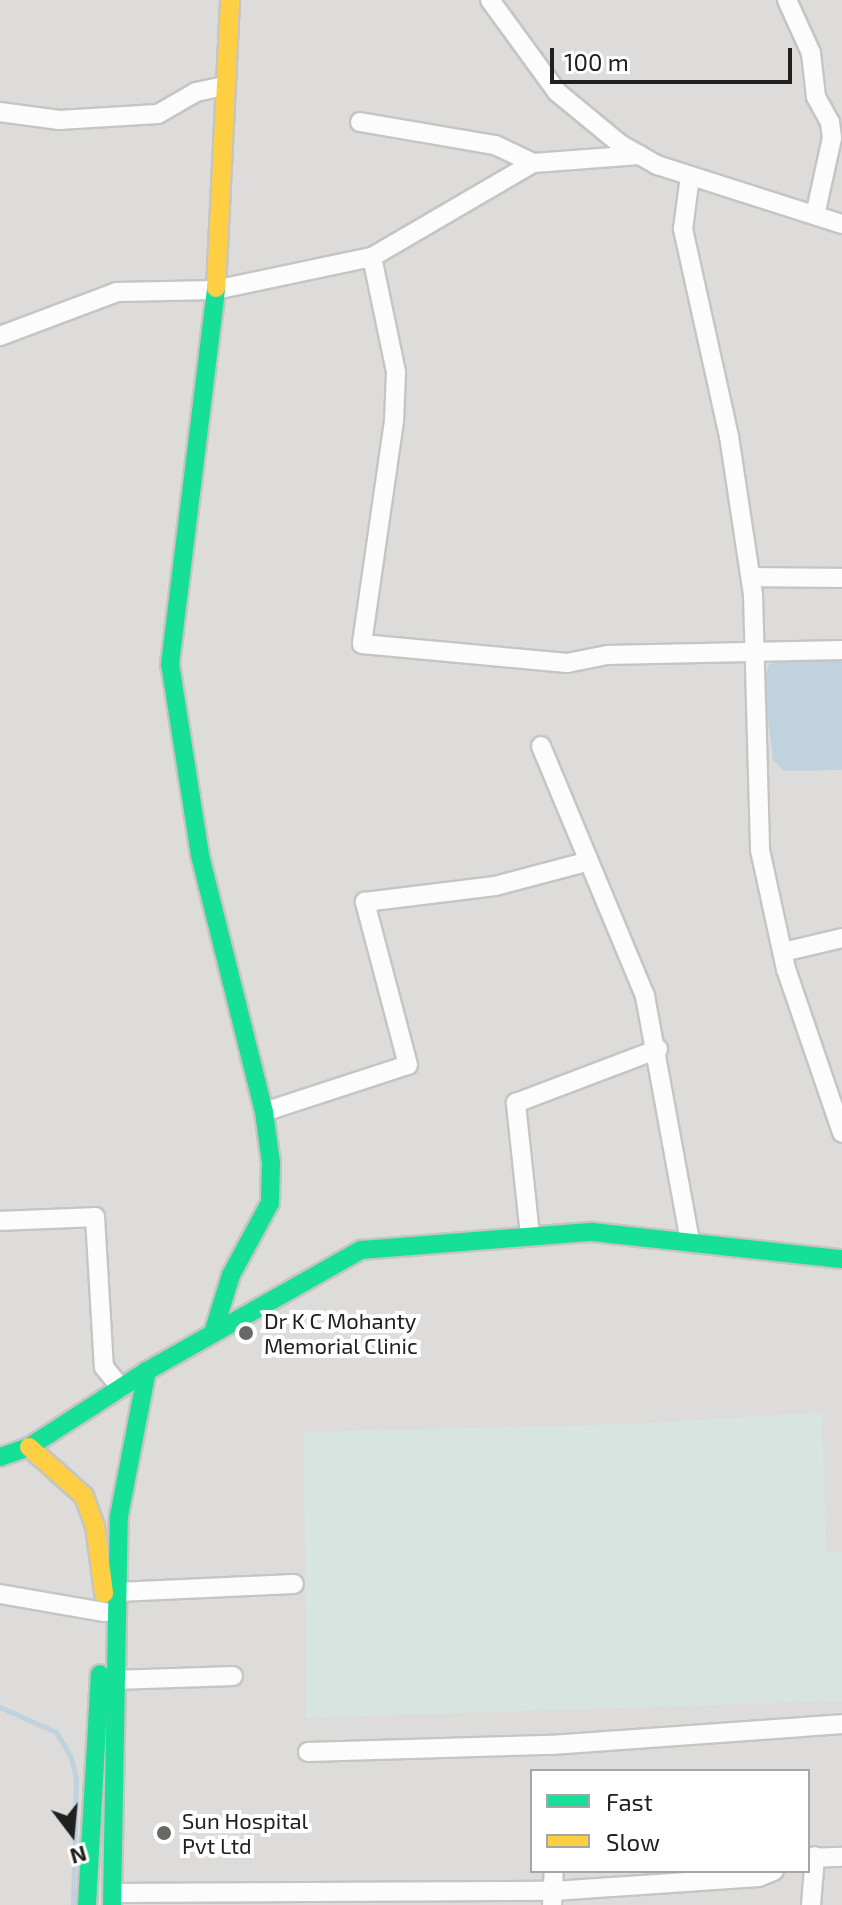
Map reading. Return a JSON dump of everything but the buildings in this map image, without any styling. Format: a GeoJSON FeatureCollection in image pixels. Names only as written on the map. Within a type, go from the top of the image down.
{"type":"FeatureCollection","features":[{"type":"Feature","properties":{"kind":"street"},"geometry":{"type":"LineString","coordinates":[[213,1333],[231,1275],[270,1203],[264,1112],[200,855],[170,664],[215,290],[230,0]]}},
{"type":"Feature","properties":{"kind":"street"},"geometry":{"type":"LineString","coordinates":[[490,0],[557,92],[640,155],[690,176],[842,224]]}},
{"type":"Feature","properties":{"kind":"street"},"geometry":{"type":"LineString","coordinates":[[787,0],[811,53],[816,97],[830,122],[832,138],[815,215]]}},
{"type":"Feature","properties":{"kind":"street"},"geometry":{"type":"LineString","coordinates":[[0,112],[59,120],[128,118],[161,113],[196,92],[225,86]]}},
{"type":"Feature","properties":{"kind":"street"},"geometry":{"type":"LineString","coordinates":[[360,122],[495,145],[533,163]]}},
{"type":"Feature","properties":{"kind":"street"},"geometry":{"type":"LineString","coordinates":[[0,336],[117,292],[215,290],[372,257],[533,163],[640,155]]}},
{"type":"Feature","properties":{"kind":"street"},"geometry":{"type":"LineString","coordinates":[[690,176],[683,229],[729,436],[751,577],[758,651],[759,836],[783,952],[842,1133]]}},
{"type":"Feature","properties":{"kind":"street"},"geometry":{"type":"LineString","coordinates":[[372,257],[396,372],[394,421],[362,644],[567,663],[607,655],[842,650]]}},
{"type":"Feature","properties":{"kind":"street"},"geometry":{"type":"LineString","coordinates":[[751,577],[842,578]]}},
{"type":"Feature","properties":{"kind":"street"},"geometry":{"type":"LineString","coordinates":[[541,746],[586,862],[645,996],[658,1049],[690,1242]]}},
{"type":"Feature","properties":{"kind":"street"},"geometry":{"type":"LineString","coordinates":[[264,1112],[408,1065],[365,902],[495,886],[586,862]]}},
{"type":"Feature","properties":{"kind":"street"},"geometry":{"type":"LineString","coordinates":[[783,952],[842,938]]}},
{"type":"Feature","properties":{"kind":"street"},"geometry":{"type":"LineString","coordinates":[[530,1235],[516,1103],[658,1049]]}},
{"type":"Feature","properties":{"kind":"street"},"geometry":{"type":"LineString","coordinates":[[0,1221],[95,1217],[104,1367],[121,1388]]}},
{"type":"Feature","properties":{"kind":"street"},"geometry":{"type":"LineString","coordinates":[[0,1457],[29,1447],[147,1371],[361,1250],[592,1232],[842,1259]]}},
{"type":"Feature","properties":{"kind":"street"},"geometry":{"type":"LineString","coordinates":[[147,1371],[119,1516],[112,1899],[553,1898],[759,1877],[769,1873]]}},
{"type":"Feature","properties":{"kind":"street"},"geometry":{"type":"LineString","coordinates":[[29,1447],[84,1496],[105,1582],[87,1905]]}},
{"type":"Feature","properties":{"kind":"street"},"geometry":{"type":"LineString","coordinates":[[117,1592],[294,1584]]}},
{"type":"Feature","properties":{"kind":"street"},"geometry":{"type":"LineString","coordinates":[[0,1594],[104,1612]]}},
{"type":"Feature","properties":{"kind":"street"},"geometry":{"type":"LineString","coordinates":[[115,1680],[233,1676]]}},
{"type":"Feature","properties":{"kind":"street"},"geometry":{"type":"LineString","coordinates":[[308,1752],[551,1745],[842,1724]]}},
{"type":"Feature","properties":{"kind":"street"},"geometry":{"type":"LineString","coordinates":[[811,1905],[812,1857],[842,1857]]}},
{"type":"Feature","properties":{"kind":"street"},"geometry":{"type":"LineString","coordinates":[[553,1898],[554,1873]]}},
{"type":"Feature","properties":{"kind":"shaded area"},"geometry":{"type":"Polygon","coordinates":[[[0,0],[842,0],[842,1905],[0,1905],[0,0]]]}},
{"type":"Feature","properties":{"kind":"shaded area"},"geometry":{"type":"Polygon","coordinates":[[[822,1412],[826,1552],[842,1553],[842,1701],[306,1718],[304,1432],[633,1424],[822,1412]]]}},
{"type":"Feature","properties":{"kind":"water"},"geometry":{"type":"Polygon","coordinates":[[[810,658],[842,658],[842,770],[784,771],[773,760],[764,684],[769,664],[810,658]]]}},
{"type":"Feature","properties":{"kind":"waterway"},"geometry":{"type":"LineString","coordinates":[[0,1707],[56,1732],[71,1757],[76,1778],[73,1905]]}},
{"type":"Feature","properties":{"kind":"traffic: fast"},"geometry":{"type":"LineString","coordinates":[[213,1333],[231,1275],[270,1203],[271,1163],[264,1112],[200,855],[170,664],[216,288]]}},
{"type":"Feature","properties":{"kind":"traffic: fast"},"geometry":{"type":"LineString","coordinates":[[0,1457],[29,1447],[147,1371],[361,1250],[592,1232],[842,1259]]}},
{"type":"Feature","properties":{"kind":"traffic: fast"},"geometry":{"type":"LineString","coordinates":[[112,1905],[119,1516],[147,1371]]}},
{"type":"Feature","properties":{"kind":"traffic: fast"},"geometry":{"type":"LineString","coordinates":[[87,1905],[100,1674]]}},
{"type":"Feature","properties":{"kind":"traffic: slow"},"geometry":{"type":"LineString","coordinates":[[216,288],[230,0]]}},
{"type":"Feature","properties":{"kind":"traffic: slow"},"geometry":{"type":"LineString","coordinates":[[29,1447],[84,1496],[95,1526],[104,1593]]}},
{"type":"Feature","properties":{"kind":"place","name":"Dr K C Mohanty Memorial Clinic"},"geometry":{"type":"Point","coordinates":[246,1333]}},
{"type":"Feature","properties":{"kind":"place","name":"Sun Hospital Pvt Ltd"},"geometry":{"type":"Point","coordinates":[164,1833]}}]}
